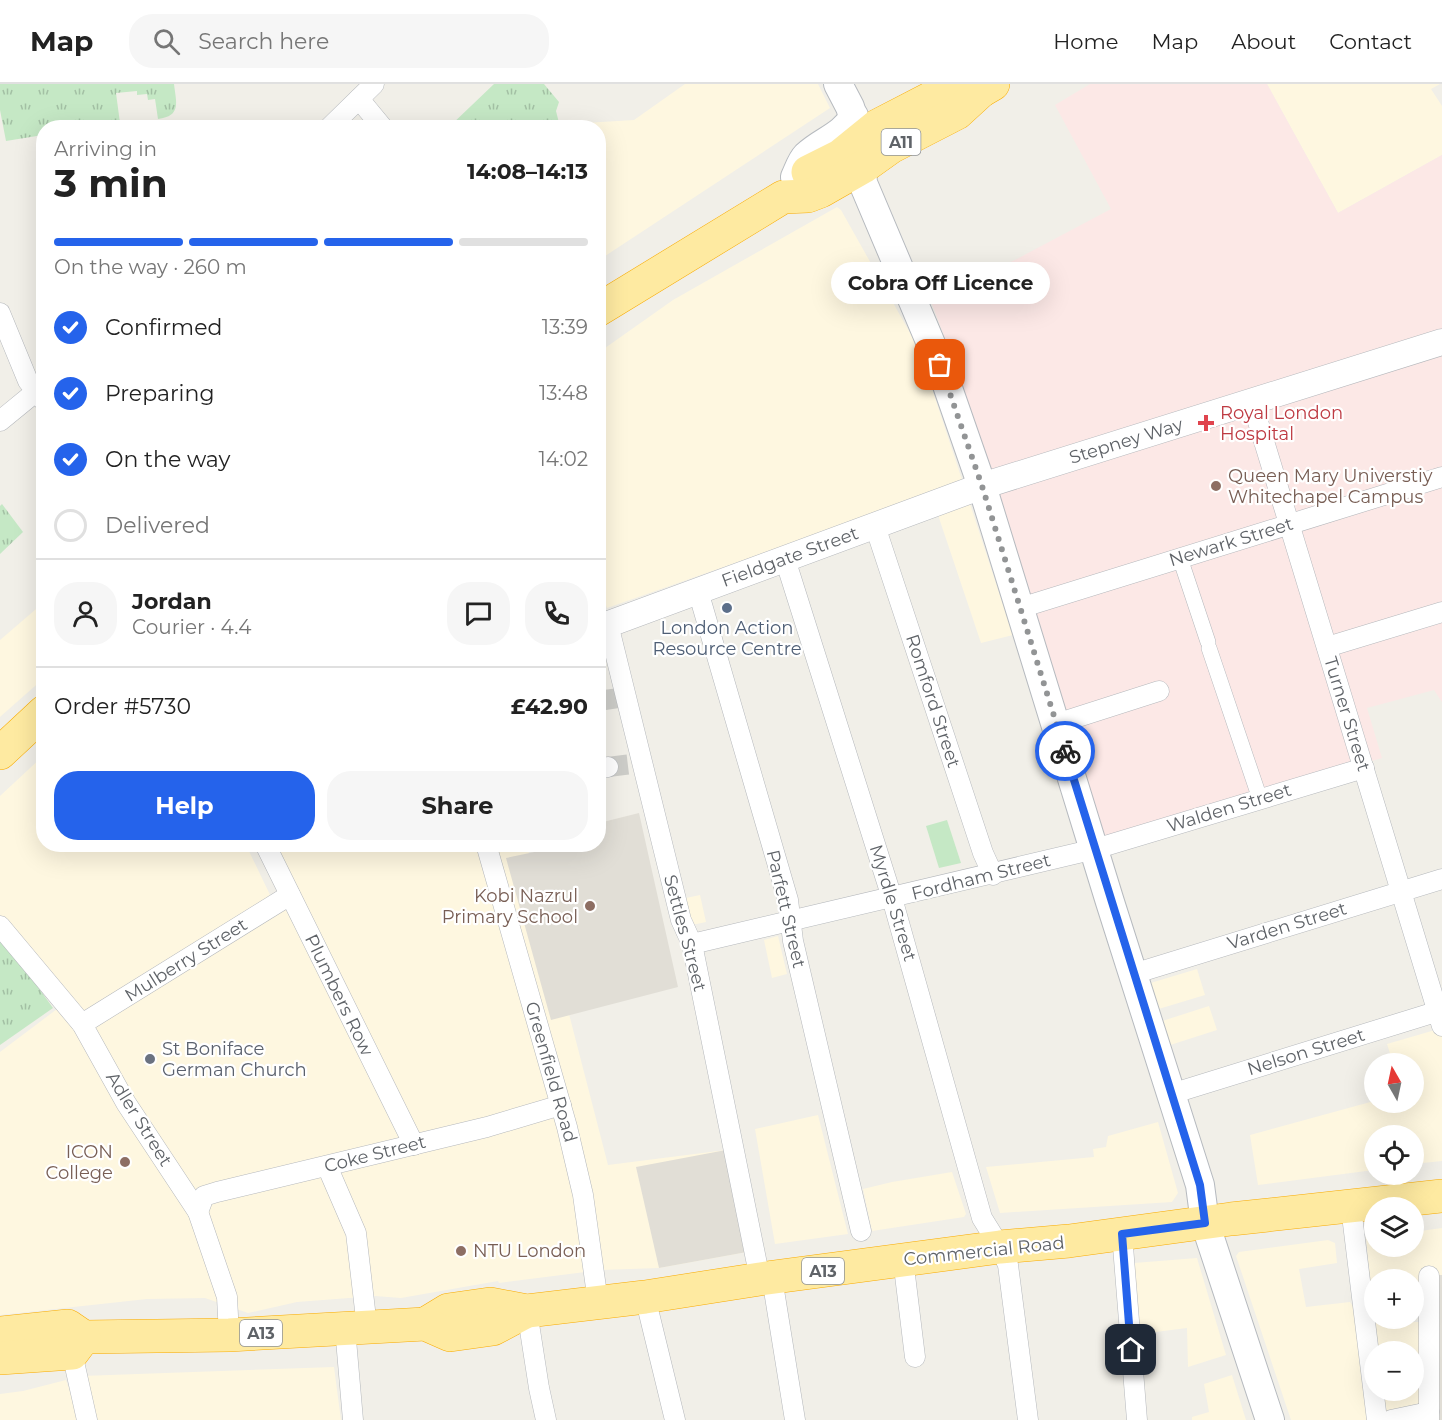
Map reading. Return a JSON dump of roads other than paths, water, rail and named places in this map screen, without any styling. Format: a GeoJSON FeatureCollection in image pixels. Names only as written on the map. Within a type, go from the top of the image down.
{"type":"FeatureCollection","features":[{"type":"Feature","properties":{"kind":"highway","name":"A11"},"geometry":{"type":"LineString","coordinates":[[856,152],[891,147],[957,113],[987,87]]}},
{"type":"Feature","properties":{"kind":"highway","name":"A11"},"geometry":{"type":"LineString","coordinates":[[606,305],[789,187],[808,196],[821,191],[877,126],[947,91],[987,87]]}},
{"type":"Feature","properties":{"kind":"highway"},"geometry":{"type":"LineString","coordinates":[[0,753],[36,719]]}},
{"type":"Feature","properties":{"kind":"highway","name":"Commercial Road"},"geometry":{"type":"LineString","coordinates":[[0,1358],[78,1345],[425,1324],[448,1310],[490,1304],[527,1311],[645,1298],[766,1278],[1000,1246],[1069,1241],[1442,1196]]}},
{"type":"Feature","properties":{"kind":"highway","name":"Commercial Road"},"geometry":{"type":"LineString","coordinates":[[0,1333],[68,1326],[78,1345]]}},
{"type":"Feature","properties":{"kind":"main road"},"geometry":{"type":"LineString","coordinates":[[838,84],[856,152],[940,365],[982,486],[1200,1185],[1205,1223],[1270,1420]]}},
{"type":"Feature","properties":{"kind":"main road"},"geometry":{"type":"LineString","coordinates":[[856,152],[869,173],[878,165],[898,159],[924,146],[941,122]]}},
{"type":"Feature","properties":{"kind":"main road","name":"A11"},"geometry":{"type":"LineString","coordinates":[[789,187],[806,156],[820,144],[840,134],[848,125],[856,152]]}},
{"type":"Feature","properties":{"kind":"street"},"geometry":{"type":"LineString","coordinates":[[337,120],[374,84]]}},
{"type":"Feature","properties":{"kind":"street"},"geometry":{"type":"LineString","coordinates":[[359,99],[377,120]]}},
{"type":"Feature","properties":{"kind":"street"},"geometry":{"type":"LineString","coordinates":[[0,313],[28,381],[36,388]]}},
{"type":"Feature","properties":{"kind":"street","name":"Stepney Way"},"geometry":{"type":"LineString","coordinates":[[982,486],[1442,342]]}},
{"type":"Feature","properties":{"kind":"street"},"geometry":{"type":"LineString","coordinates":[[0,421],[36,396]]}},
{"type":"Feature","properties":{"kind":"street","name":"Turner Street"},"geometry":{"type":"LineString","coordinates":[[1252,402],[1440,1015]]}},
{"type":"Feature","properties":{"kind":"street","name":"Newark Street"},"geometry":{"type":"LineString","coordinates":[[1020,608],[1442,477]]}},
{"type":"Feature","properties":{"kind":"street","name":"Fieldgate Street"},"geometry":{"type":"LineString","coordinates":[[606,625],[785,559],[878,534],[982,486]]}},
{"type":"Feature","properties":{"kind":"street","name":"Romford Street"},"geometry":{"type":"LineString","coordinates":[[878,534],[983,853],[993,875]]}},
{"type":"Feature","properties":{"kind":"street"},"geometry":{"type":"LineString","coordinates":[[1180,558],[1260,799]]}},
{"type":"Feature","properties":{"kind":"street","name":"Myrdle Street"},"geometry":{"type":"LineString","coordinates":[[785,559],[892,898],[982,1218],[1000,1246],[1008,1265],[1028,1420]]}},
{"type":"Feature","properties":{"kind":"street","name":"Parfett Street"},"geometry":{"type":"LineString","coordinates":[[698,591],[788,900],[793,941],[861,1231]]}},
{"type":"Feature","properties":{"kind":"street"},"geometry":{"type":"LineString","coordinates":[[1327,647],[1442,612]]}},
{"type":"Feature","properties":{"kind":"street","name":"Settles Street"},"geometry":{"type":"LineString","coordinates":[[606,638],[637,763],[681,920],[692,944],[795,1420]]}},
{"type":"Feature","properties":{"kind":"street"},"geometry":{"type":"LineString","coordinates":[[1056,724],[1159,691]]}},
{"type":"Feature","properties":{"kind":"street","name":"Walden Street"},"geometry":{"type":"LineString","coordinates":[[1095,849],[1364,768]]}},
{"type":"Feature","properties":{"kind":"street","name":"Fordham Street"},"geometry":{"type":"LineString","coordinates":[[692,944],[993,875],[1095,849]]}},
{"type":"Feature","properties":{"kind":"street","name":"Plumbers Row"},"geometry":{"type":"LineString","coordinates":[[269,852],[414,1145]]}},
{"type":"Feature","properties":{"kind":"street","name":"Greenfield Road"},"geometry":{"type":"LineString","coordinates":[[488,852],[561,1105],[583,1195],[598,1302]]}},
{"type":"Feature","properties":{"kind":"street","name":"Varden Street"},"geometry":{"type":"LineString","coordinates":[[1133,974],[1442,879]]}},
{"type":"Feature","properties":{"kind":"street","name":"Mulberry Street"},"geometry":{"type":"LineString","coordinates":[[82,1024],[290,895]]}},
{"type":"Feature","properties":{"kind":"street","name":"Adler Street"},"geometry":{"type":"LineString","coordinates":[[0,926],[82,1024],[126,1103],[198,1212],[227,1297],[229,1335]]}},
{"type":"Feature","properties":{"kind":"street","name":"Nelson Street"},"geometry":{"type":"LineString","coordinates":[[1171,1094],[1440,1015]]}},
{"type":"Feature","properties":{"kind":"street","name":"Coke Street"},"geometry":{"type":"LineString","coordinates":[[198,1212],[204,1196],[488,1127],[561,1105]]}},
{"type":"Feature","properties":{"kind":"street"},"geometry":{"type":"LineString","coordinates":[[327,1166],[356,1233],[353,1420]]}},
{"type":"Feature","properties":{"kind":"street"},"geometry":{"type":"LineString","coordinates":[[1352,1207],[1364,1283]]}},
{"type":"Feature","properties":{"kind":"street"},"geometry":{"type":"LineString","coordinates":[[1122,1234],[1137,1420]]}},
{"type":"Feature","properties":{"kind":"street"},"geometry":{"type":"LineString","coordinates":[[903,1259],[915,1357]]}},
{"type":"Feature","properties":{"kind":"street"},"geometry":{"type":"LineString","coordinates":[[1424,1300],[1429,1276]]}},
{"type":"Feature","properties":{"kind":"street"},"geometry":{"type":"LineString","coordinates":[[645,1298],[675,1420]]}},
{"type":"Feature","properties":{"kind":"street"},"geometry":{"type":"LineString","coordinates":[[527,1311],[546,1420]]}},
{"type":"Feature","properties":{"kind":"street"},"geometry":{"type":"LineString","coordinates":[[1370,1329],[1377,1420]]}},
{"type":"Feature","properties":{"kind":"street"},"geometry":{"type":"LineString","coordinates":[[1391,1420],[1429,1416],[1422,1329]]}},
{"type":"Feature","properties":{"kind":"street"},"geometry":{"type":"LineString","coordinates":[[78,1345],[87,1420]]}},
{"type":"Feature","properties":{"kind":"tunnel"},"geometry":{"type":"LineString","coordinates":[[606,700],[618,698]]}},
{"type":"Feature","properties":{"kind":"tunnel"},"geometry":{"type":"LineString","coordinates":[[608,767],[632,764]]}},
{"type":"Feature","properties":{"kind":"place","name":"Cobra Off Licence"},"geometry":{"type":"Point","coordinates":[940,365]}},
{"type":"Feature","properties":{"kind":"place","name":"Royal London Hospital"},"geometry":{"type":"Point","coordinates":[1206,423]}},
{"type":"Feature","properties":{"kind":"place","name":"Queen Mary Universtiy Whitechapel Campus"},"geometry":{"type":"Point","coordinates":[1216,486]}},
{"type":"Feature","properties":{"kind":"place","name":"London Action Resource Centre"},"geometry":{"type":"Point","coordinates":[727,608]}},
{"type":"Feature","properties":{"kind":"place","name":"Kobi Nazrul Primary School"},"geometry":{"type":"Point","coordinates":[590,906]}},
{"type":"Feature","properties":{"kind":"place","name":"St Boniface German Church"},"geometry":{"type":"Point","coordinates":[150,1059]}},
{"type":"Feature","properties":{"kind":"place","name":"ICON College"},"geometry":{"type":"Point","coordinates":[125,1162]}},
{"type":"Feature","properties":{"kind":"place","name":"NTU London"},"geometry":{"type":"Point","coordinates":[461,1251]}}]}
